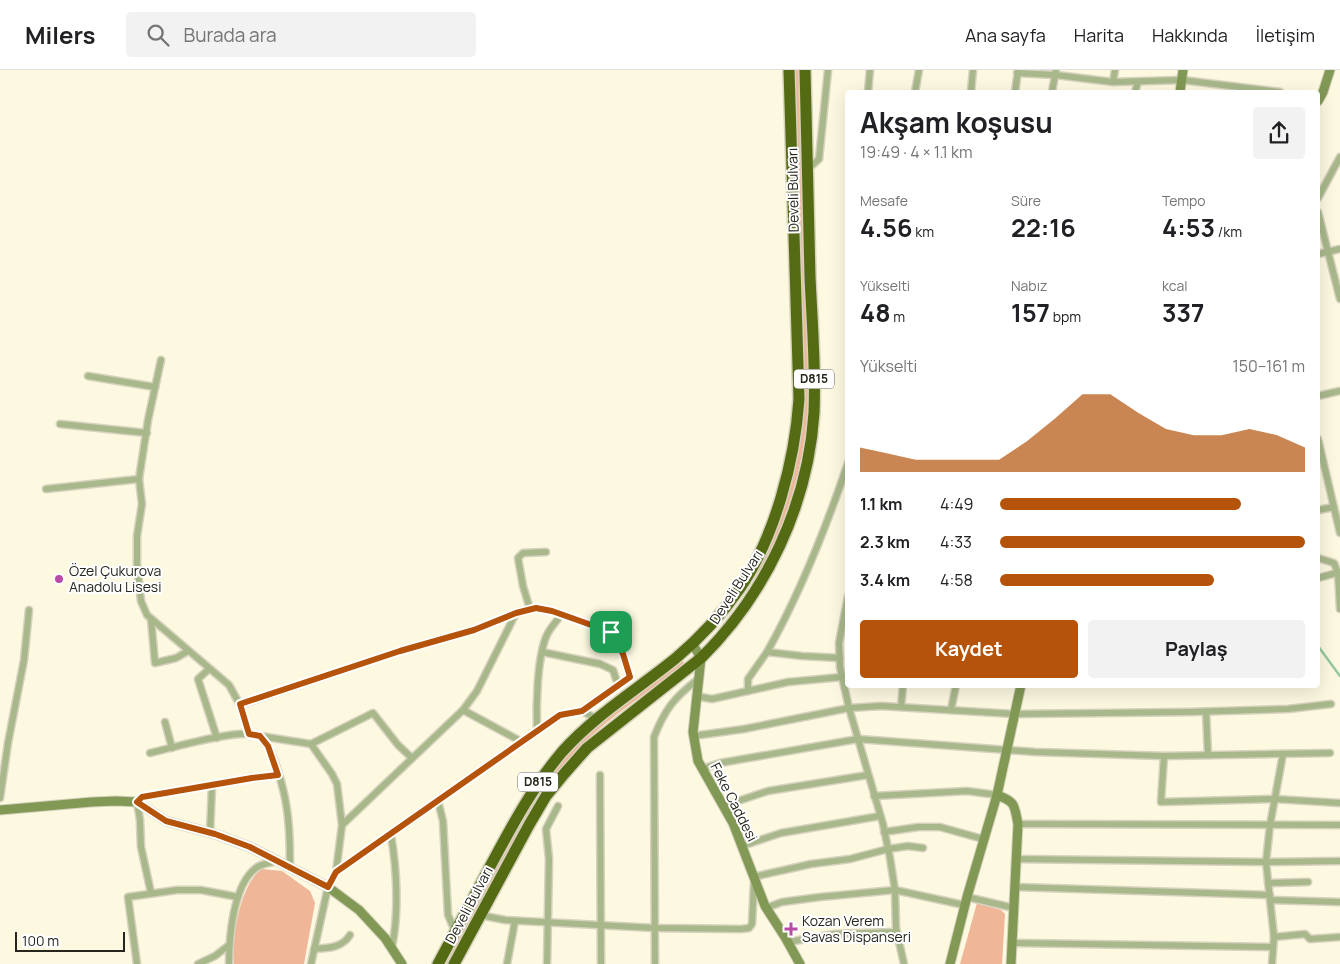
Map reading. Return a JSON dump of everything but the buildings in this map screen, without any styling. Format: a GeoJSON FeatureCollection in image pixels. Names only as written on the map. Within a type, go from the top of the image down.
{"type":"FeatureCollection","features":[{"type":"Feature","properties":{"kind":"highway","name":"Develi Bulvarı"},"geometry":{"type":"LineString","coordinates":[[438,964],[515,820],[535,787],[573,741],[597,719],[692,643],[730,602],[750,572],[779,504],[794,446],[800,389],[789,70]]}},
{"type":"Feature","properties":{"kind":"highway","name":"Develi Bulvarı"},"geometry":{"type":"LineString","coordinates":[[454,964],[538,809],[564,774],[591,744],[701,658],[726,631],[761,582],[789,524],[803,480],[812,428],[814,400],[805,70]]}},
{"type":"Feature","properties":{"kind":"street"},"geometry":{"type":"LineString","coordinates":[[808,169],[819,159],[828,70]]}},
{"type":"Feature","properties":{"kind":"street"},"geometry":{"type":"LineString","coordinates":[[868,90],[870,70]]}},
{"type":"Feature","properties":{"kind":"street"},"geometry":{"type":"LineString","coordinates":[[915,90],[919,70]]}},
{"type":"Feature","properties":{"kind":"street"},"geometry":{"type":"LineString","coordinates":[[971,90],[973,70]]}},
{"type":"Feature","properties":{"kind":"street"},"geometry":{"type":"LineString","coordinates":[[1113,82],[1115,70]]}},
{"type":"Feature","properties":{"kind":"street"},"geometry":{"type":"LineString","coordinates":[[1180,90],[1183,70]]}},
{"type":"Feature","properties":{"kind":"street"},"geometry":{"type":"LineString","coordinates":[[1320,97],[1324,92],[1330,70]]}},
{"type":"Feature","properties":{"kind":"street"},"geometry":{"type":"LineString","coordinates":[[1015,90],[1018,72],[1056,73],[1113,82],[1182,80],[1264,90]]}},
{"type":"Feature","properties":{"kind":"street"},"geometry":{"type":"LineString","coordinates":[[1052,90],[1056,73]]}},
{"type":"Feature","properties":{"kind":"street"},"geometry":{"type":"LineString","coordinates":[[1136,90],[1138,82]]}},
{"type":"Feature","properties":{"kind":"street"},"geometry":{"type":"LineString","coordinates":[[1320,194],[1340,158]]}},
{"type":"Feature","properties":{"kind":"street"},"geometry":{"type":"LineString","coordinates":[[1320,220],[1340,299]]}},
{"type":"Feature","properties":{"kind":"street"},"geometry":{"type":"LineString","coordinates":[[1320,254],[1340,249]]}},
{"type":"Feature","properties":{"kind":"street"},"geometry":{"type":"LineString","coordinates":[[161,360],[140,479],[142,504],[137,536],[137,564],[141,601],[147,616],[230,685],[240,704],[249,734]]}},
{"type":"Feature","properties":{"kind":"street"},"geometry":{"type":"LineString","coordinates":[[88,376],[155,387]]}},
{"type":"Feature","properties":{"kind":"street"},"geometry":{"type":"LineString","coordinates":[[1320,396],[1340,391]]}},
{"type":"Feature","properties":{"kind":"street"},"geometry":{"type":"LineString","coordinates":[[60,424],[147,433]]}},
{"type":"Feature","properties":{"kind":"street"},"geometry":{"type":"LineString","coordinates":[[1320,455],[1340,533]]}},
{"type":"Feature","properties":{"kind":"street"},"geometry":{"type":"LineString","coordinates":[[748,691],[748,679],[767,652],[786,618],[810,566],[845,471]]}},
{"type":"Feature","properties":{"kind":"street"},"geometry":{"type":"LineString","coordinates":[[46,489],[140,479]]}},
{"type":"Feature","properties":{"kind":"street"},"geometry":{"type":"LineString","coordinates":[[1320,510],[1334,507]]}},
{"type":"Feature","properties":{"kind":"street"},"geometry":{"type":"LineString","coordinates":[[530,609],[523,586],[518,558],[523,553],[546,552]]}},
{"type":"Feature","properties":{"kind":"street"},"geometry":{"type":"LineString","coordinates":[[1320,559],[1334,563],[1339,572],[1340,609]]}},
{"type":"Feature","properties":{"kind":"street"},"geometry":{"type":"LineString","coordinates":[[1320,577],[1339,572]]}},
{"type":"Feature","properties":{"kind":"street"},"geometry":{"type":"LineString","coordinates":[[240,704],[400,651],[474,630],[530,609],[536,608],[561,614],[611,632],[623,654],[630,677],[582,711],[560,715],[336,872]]}},
{"type":"Feature","properties":{"kind":"street"},"geometry":{"type":"LineString","coordinates":[[845,609],[839,643],[842,676],[888,849],[894,890],[897,932],[904,964]]}},
{"type":"Feature","properties":{"kind":"street"},"geometry":{"type":"LineString","coordinates":[[0,798],[8,743],[24,660],[29,610]]}},
{"type":"Feature","properties":{"kind":"street"},"geometry":{"type":"LineString","coordinates":[[342,824],[463,710],[486,676],[516,613]]}},
{"type":"Feature","properties":{"kind":"street"},"geometry":{"type":"LineString","coordinates":[[537,731],[536,710],[542,652],[546,636],[561,614]]}},
{"type":"Feature","properties":{"kind":"street"},"geometry":{"type":"LineString","coordinates":[[151,619],[155,663],[176,658],[188,651]]}},
{"type":"Feature","properties":{"kind":"street"},"geometry":{"type":"LineString","coordinates":[[692,643],[701,658]]}},
{"type":"Feature","properties":{"kind":"street"},"geometry":{"type":"LineString","coordinates":[[542,652],[600,664],[612,670],[618,685]]}},
{"type":"Feature","properties":{"kind":"street"},"geometry":{"type":"LineString","coordinates":[[767,652],[840,658]]}},
{"type":"Feature","properties":{"kind":"street","name":"Feke Caddesi"},"geometry":{"type":"LineString","coordinates":[[701,658],[693,736],[698,761],[733,823],[766,908],[800,964]]}},
{"type":"Feature","properties":{"kind":"street"},"geometry":{"type":"LineString","coordinates":[[210,669],[198,679],[217,738]]}},
{"type":"Feature","properties":{"kind":"street"},"geometry":{"type":"LineString","coordinates":[[696,696],[712,699],[788,682],[842,676]]}},
{"type":"Feature","properties":{"kind":"street"},"geometry":{"type":"LineString","coordinates":[[655,964],[654,737],[661,718],[678,695],[698,679]]}},
{"type":"Feature","properties":{"kind":"street"},"geometry":{"type":"LineString","coordinates":[[901,707],[903,688]]}},
{"type":"Feature","properties":{"kind":"street"},"geometry":{"type":"LineString","coordinates":[[951,710],[955,688]]}},
{"type":"Feature","properties":{"kind":"street"},"geometry":{"type":"LineString","coordinates":[[950,964],[997,795],[1005,751],[1020,688]]}},
{"type":"Feature","properties":{"kind":"street"},"geometry":{"type":"LineString","coordinates":[[693,736],[744,729],[849,708],[901,707],[1014,714],[1206,712],[1288,709],[1331,704]]}},
{"type":"Feature","properties":{"kind":"street"},"geometry":{"type":"LineString","coordinates":[[463,710],[522,742]]}},
{"type":"Feature","properties":{"kind":"street"},"geometry":{"type":"LineString","coordinates":[[582,711],[597,719]]}},
{"type":"Feature","properties":{"kind":"street"},"geometry":{"type":"LineString","coordinates":[[1206,712],[1208,755]]}},
{"type":"Feature","properties":{"kind":"street"},"geometry":{"type":"LineString","coordinates":[[150,753],[217,738],[249,734],[311,744],[373,713],[398,746],[412,758]]}},
{"type":"Feature","properties":{"kind":"street"},"geometry":{"type":"LineString","coordinates":[[166,722],[172,748]]}},
{"type":"Feature","properties":{"kind":"street"},"geometry":{"type":"LineString","coordinates":[[260,736],[268,746],[287,809],[290,867]]}},
{"type":"Feature","properties":{"kind":"street"},"geometry":{"type":"LineString","coordinates":[[702,769],[720,763],[858,739],[1005,751],[1164,756],[1330,753]]}},
{"type":"Feature","properties":{"kind":"street"},"geometry":{"type":"LineString","coordinates":[[311,744],[337,784],[342,824],[336,872],[328,887],[311,964]]}},
{"type":"Feature","properties":{"kind":"street"},"geometry":{"type":"LineString","coordinates":[[1272,964],[1274,937],[1266,862],[1270,825],[1283,754]]}},
{"type":"Feature","properties":{"kind":"street"},"geometry":{"type":"LineString","coordinates":[[1164,756],[1161,802],[1275,799],[1340,803]]}},
{"type":"Feature","properties":{"kind":"street"},"geometry":{"type":"LineString","coordinates":[[137,802],[142,797],[278,775]]}},
{"type":"Feature","properties":{"kind":"street"},"geometry":{"type":"LineString","coordinates":[[600,775],[601,964]]}},
{"type":"Feature","properties":{"kind":"street"},"geometry":{"type":"LineString","coordinates":[[723,806],[768,791],[868,775]]}},
{"type":"Feature","properties":{"kind":"street"},"geometry":{"type":"LineString","coordinates":[[210,833],[212,786]]}},
{"type":"Feature","properties":{"kind":"street"},"geometry":{"type":"LineString","coordinates":[[874,796],[967,790],[997,795],[1010,800],[1014,807],[1018,824],[1011,964]]}},
{"type":"Feature","properties":{"kind":"street"},"geometry":{"type":"LineString","coordinates":[[438,801],[443,821],[448,915],[456,931]]}},
{"type":"Feature","properties":{"kind":"street"},"geometry":{"type":"LineString","coordinates":[[0,810],[92,802],[137,802],[166,821],[210,833],[250,847],[328,887],[359,910],[385,938],[402,964]]}},
{"type":"Feature","properties":{"kind":"street"},"geometry":{"type":"LineString","coordinates":[[137,802],[141,847],[150,893]]}},
{"type":"Feature","properties":{"kind":"street"},"geometry":{"type":"LineString","coordinates":[[547,964],[549,859],[546,829],[558,806]]}},
{"type":"Feature","properties":{"kind":"street"},"geometry":{"type":"LineString","coordinates":[[742,846],[781,833],[880,816]]}},
{"type":"Feature","properties":{"kind":"street"},"geometry":{"type":"LineString","coordinates":[[1018,824],[1340,825]]}},
{"type":"Feature","properties":{"kind":"street"},"geometry":{"type":"LineString","coordinates":[[884,832],[918,827],[940,827],[983,840]]}},
{"type":"Feature","properties":{"kind":"street"},"geometry":{"type":"LineString","coordinates":[[391,835],[394,854],[396,927],[392,948]]}},
{"type":"Feature","properties":{"kind":"street"},"geometry":{"type":"LineString","coordinates":[[480,915],[515,921],[655,928],[749,928],[752,924],[754,879],[811,864],[850,859],[888,849],[908,846],[923,848]]}},
{"type":"Feature","properties":{"kind":"street"},"geometry":{"type":"LineString","coordinates":[[1016,859],[1340,861]]}},
{"type":"Feature","properties":{"kind":"street"},"geometry":{"type":"LineString","coordinates":[[229,964],[229,945],[238,897],[248,876],[254,869],[278,861]]}},
{"type":"Feature","properties":{"kind":"street"},"geometry":{"type":"LineString","coordinates":[[1268,883],[1308,882]]}},
{"type":"Feature","properties":{"kind":"street"},"geometry":{"type":"LineString","coordinates":[[1015,887],[1270,897],[1340,902]]}},
{"type":"Feature","properties":{"kind":"street"},"geometry":{"type":"LineString","coordinates":[[137,964],[128,897],[177,890],[201,890],[238,897]]}},
{"type":"Feature","properties":{"kind":"street"},"geometry":{"type":"LineString","coordinates":[[766,908],[782,902],[820,896],[894,890],[1014,908]]}},
{"type":"Feature","properties":{"kind":"street"},"geometry":{"type":"LineString","coordinates":[[507,964],[515,921]]}},
{"type":"Feature","properties":{"kind":"street"},"geometry":{"type":"LineString","coordinates":[[788,942],[835,934],[897,932]]}},
{"type":"Feature","properties":{"kind":"street"},"geometry":{"type":"LineString","coordinates":[[1274,937],[1305,934],[1310,939],[1340,937]]}},
{"type":"Feature","properties":{"kind":"street"},"geometry":{"type":"LineString","coordinates":[[314,949],[333,948],[346,942],[350,935]]}},
{"type":"Feature","properties":{"kind":"street"},"geometry":{"type":"LineString","coordinates":[[1012,943],[1273,947]]}},
{"type":"Feature","properties":{"kind":"street"},"geometry":{"type":"LineString","coordinates":[[198,964],[215,956],[229,945]]}},
{"type":"Feature","properties":{"kind":"shaded area"},"geometry":{"type":"Polygon","coordinates":[[[794,70],[799,70],[808,385],[807,411],[801,461],[795,485],[778,533],[756,579],[787,499],[797,454],[804,408],[794,70]]]}},
{"type":"Feature","properties":{"kind":"shaded area"},"geometry":{"type":"Polygon","coordinates":[[[682,660],[685,664],[592,735],[560,770],[524,823],[492,879],[449,964],[443,964],[523,814],[558,764],[585,735],[682,660]]]}},
{"type":"Feature","properties":{"kind":"shaded area"},"geometry":{"type":"Polygon","coordinates":[[[262,869],[282,871],[310,891],[315,903],[304,964],[234,964],[234,941],[243,898],[248,886],[262,869]]]}},
{"type":"Feature","properties":{"kind":"shaded area"},"geometry":{"type":"Polygon","coordinates":[[[977,903],[1001,910],[1005,914],[1002,964],[960,964],[977,903]]]}},
{"type":"Feature","properties":{"kind":"waterway"},"geometry":{"type":"LineString","coordinates":[[1320,649],[1340,676]]}},
{"type":"Feature","properties":{"kind":"place","name":"Özel Çukurova Anadolu Lisesi"},"geometry":{"type":"Point","coordinates":[59,579]}},
{"type":"Feature","properties":{"kind":"place","name":"Kozan Verem Savas Dispanseri"},"geometry":{"type":"Point","coordinates":[791,929]}},
{"type":"Feature","properties":{"kind":"route"},"geometry":{"type":"LineString","coordinates":[[536,608],[552,611],[611,632],[623,654],[630,677],[582,711],[560,715],[336,872],[328,887],[250,847],[215,834],[166,821],[137,802],[142,797],[278,775],[268,746],[260,736],[249,734],[240,704],[400,651],[474,630],[516,613],[536,608]]}}]}
